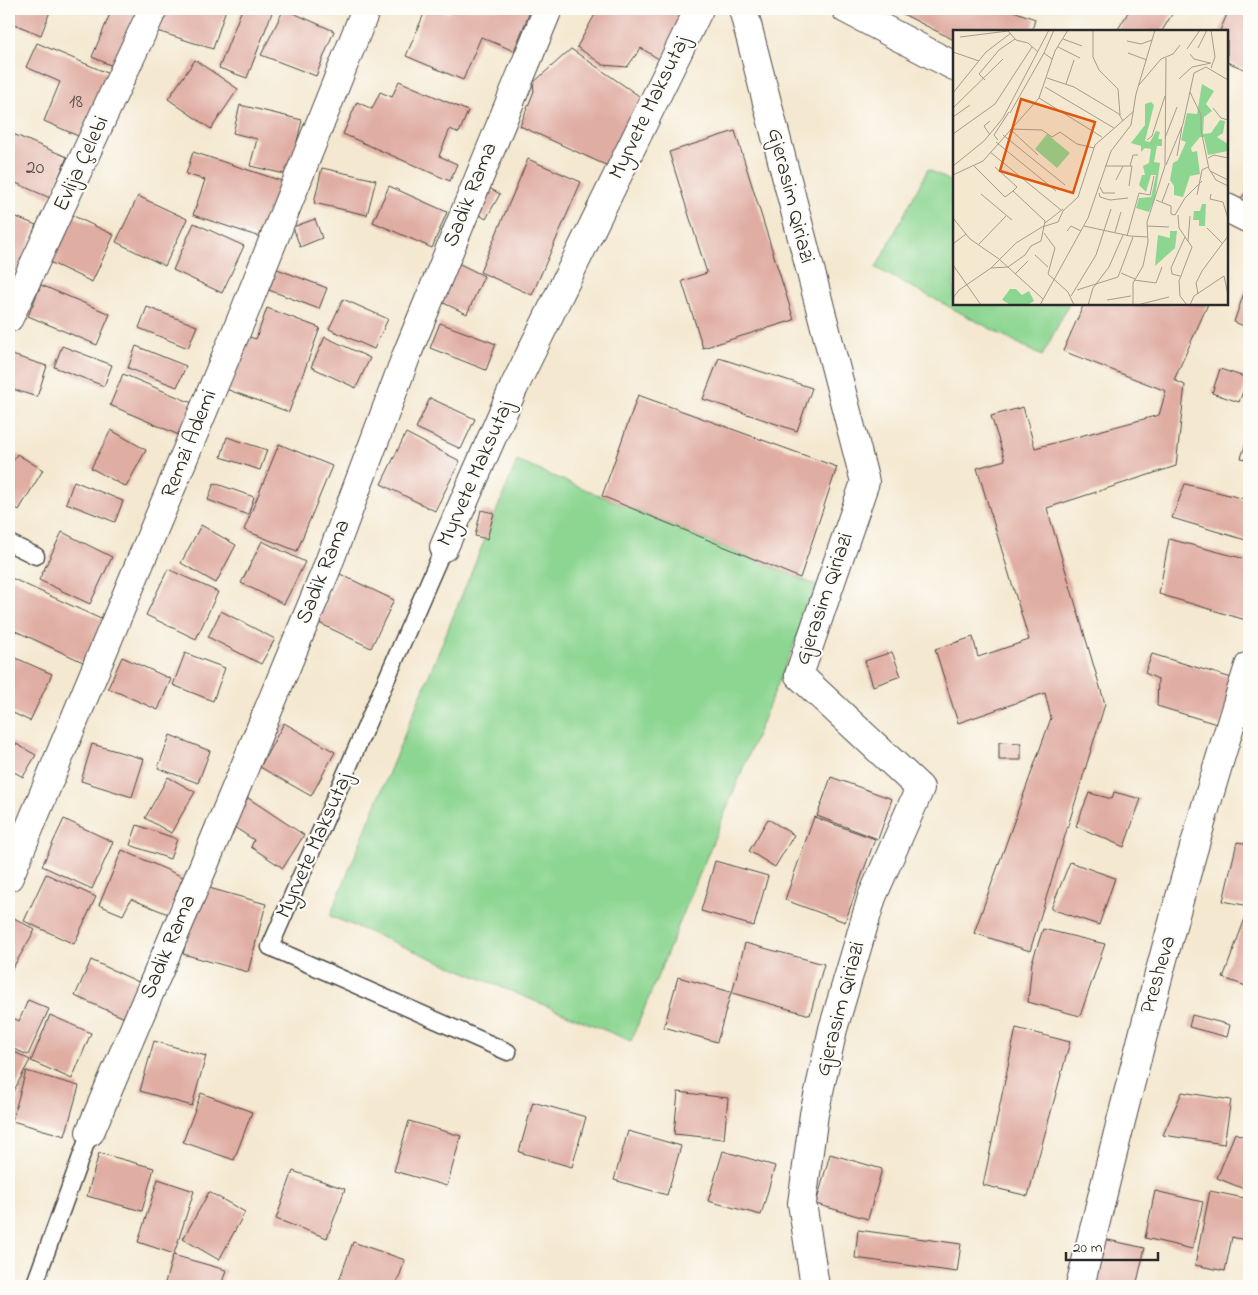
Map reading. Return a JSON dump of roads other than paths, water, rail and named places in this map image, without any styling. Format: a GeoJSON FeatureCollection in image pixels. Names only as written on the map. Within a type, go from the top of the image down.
{"type":"FeatureCollection","features":[{"type":"Feature","properties":{"kind":"street","name":"Evlija Çelebi"},"geometry":{"type":"LineString","coordinates":[[9,318],[154,9]]}},
{"type":"Feature","properties":{"kind":"street","name":"Remzi Ademi"},"geometry":{"type":"LineString","coordinates":[[9,877],[240,322],[366,9]]}},
{"type":"Feature","properties":{"kind":"street","name":"Sadik Rama"},"geometry":{"type":"LineString","coordinates":[[90,1132],[204,865],[324,573],[407,354],[548,9]]}},
{"type":"Feature","properties":{"kind":"street","name":"Myrvete Maksutaj"},"geometry":{"type":"LineString","coordinates":[[444,547],[514,387],[699,9]]}},
{"type":"Feature","properties":{"kind":"street","name":"Gjerasim Qiriazi"},"geometry":{"type":"LineString","coordinates":[[743,9],[865,482],[799,675],[920,788],[872,897],[833,1028],[814,1114],[802,1203],[815,1286]]}},
{"type":"Feature","properties":{"kind":"street"},"geometry":{"type":"LineString","coordinates":[[846,9],[953,65]]}},
{"type":"Feature","properties":{"kind":"street"},"geometry":{"type":"LineString","coordinates":[[1228,208],[1249,219]]}},
{"type":"Feature","properties":{"kind":"street","name":"Presheva"},"geometry":{"type":"LineString","coordinates":[[1080,1286],[1141,1038],[1225,741],[1249,666]]}},
{"type":"Feature","properties":{"kind":"lane"},"geometry":{"type":"LineString","coordinates":[[9,543],[36,556]]}},
{"type":"Feature","properties":{"kind":"lane","name":"Myrvete Maksutaj"},"geometry":{"type":"LineString","coordinates":[[444,547],[270,948],[508,1052]]}},
{"type":"Feature","properties":{"kind":"lane"},"geometry":{"type":"LineString","coordinates":[[34,1286],[90,1132]]}}]}
